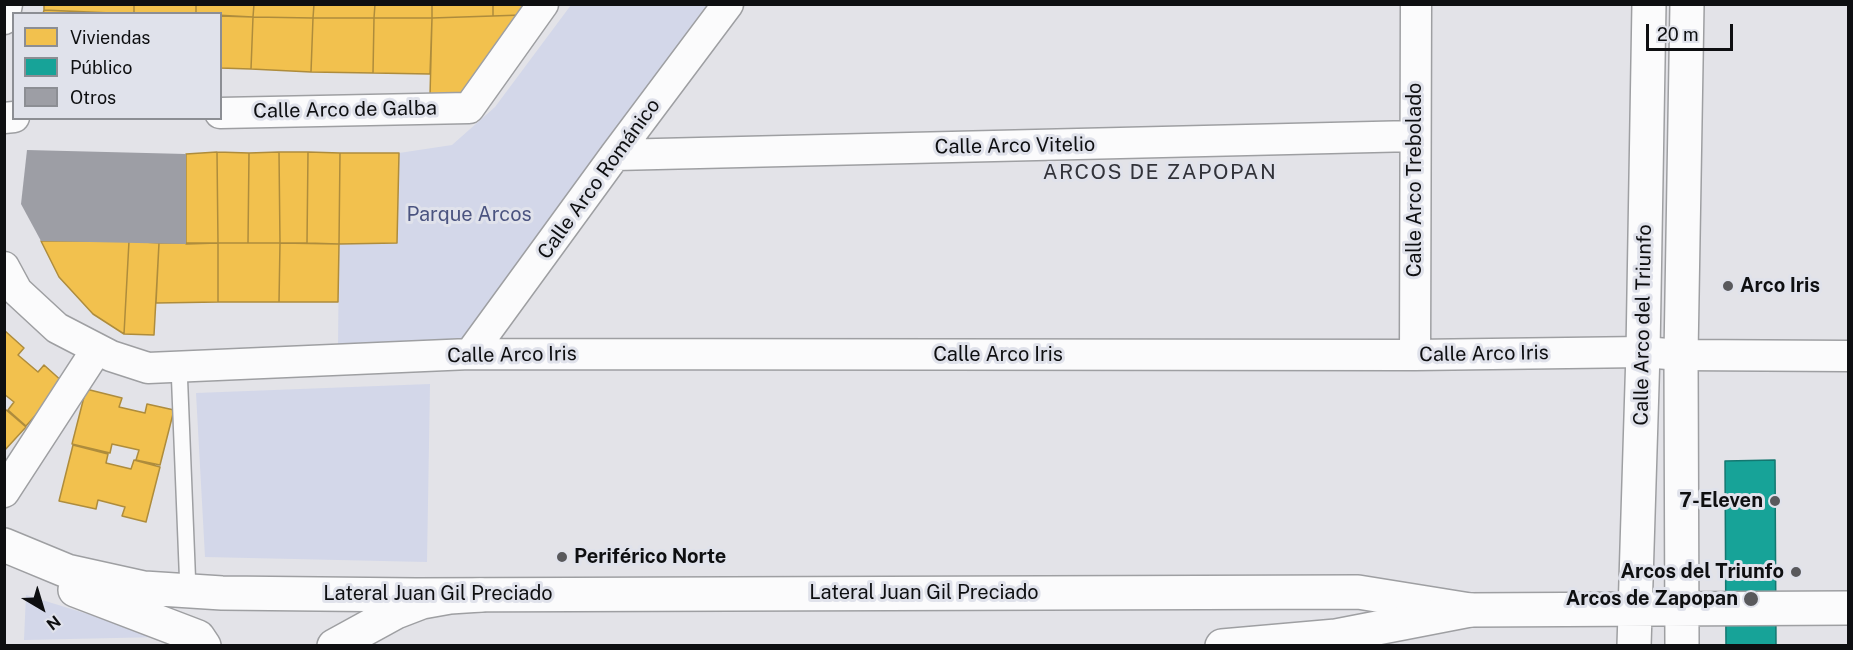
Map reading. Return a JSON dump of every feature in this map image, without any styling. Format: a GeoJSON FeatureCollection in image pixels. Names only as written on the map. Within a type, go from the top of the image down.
{"type":"FeatureCollection","features":[{"type":"Feature","properties":{"kind":"main road","name":"Calle Arco del Triunfo"},"geometry":{"type":"LineString","coordinates":[[1634,645],[1643,352],[1649,4]]}},
{"type":"Feature","properties":{"kind":"main road","name":"Calle Arco del Triunfo"},"geometry":{"type":"LineString","coordinates":[[1682,645],[1681,355],[1687,4]]}},
{"type":"Feature","properties":{"kind":"main road","name":"Lateral Juan Gil Preciado"},"geometry":{"type":"LineString","coordinates":[[12,549],[67,571],[133,585],[188,591],[481,595],[1358,592],[1470,610],[1848,608]]}},
{"type":"Feature","properties":{"kind":"main road"},"geometry":{"type":"LineString","coordinates":[[12,549],[47,579],[198,637],[204,645]]}},
{"type":"Feature","properties":{"kind":"main road"},"geometry":{"type":"LineString","coordinates":[[334,645],[396,612],[422,602],[481,595]]}},
{"type":"Feature","properties":{"kind":"main road"},"geometry":{"type":"LineString","coordinates":[[1222,645],[1336,636],[1470,610]]}},
{"type":"Feature","properties":{"kind":"street"},"geometry":{"type":"LineString","coordinates":[[4,19],[7,4]]}},
{"type":"Feature","properties":{"kind":"street","name":"Calle Arco de Galba"},"geometry":{"type":"LineString","coordinates":[[222,113],[469,108],[543,4]]}},
{"type":"Feature","properties":{"kind":"street","name":"Calle Arco Románico"},"geometry":{"type":"LineString","coordinates":[[470,354],[728,4]]}},
{"type":"Feature","properties":{"kind":"street","name":"Calle Arco Trebolado"},"geometry":{"type":"LineString","coordinates":[[1415,356],[1416,4]]}},
{"type":"Feature","properties":{"kind":"street","name":"Calle Arco Vitelio"},"geometry":{"type":"LineString","coordinates":[[615,155],[1416,136]]}},
{"type":"Feature","properties":{"kind":"street"},"geometry":{"type":"LineString","coordinates":[[4,492],[97,349],[57,328],[9,286]]}},
{"type":"Feature","properties":{"kind":"street","name":"Calle Arco Iris"},"geometry":{"type":"LineString","coordinates":[[97,349],[148,368],[470,354],[1415,356],[1643,352],[1681,355],[1848,356]]}},
{"type":"Feature","properties":{"kind":"lane"},"geometry":{"type":"LineString","coordinates":[[179,366],[188,591]]}},
{"type":"Feature","properties":{"kind":"green space","name":"Parque Arcos"},"geometry":{"type":"Polygon","coordinates":[[[571,5],[712,5],[466,340],[338,346],[339,244],[397,243],[399,153],[452,145],[495,107],[571,5]]]}},
{"type":"Feature","properties":{"kind":"green space"},"geometry":{"type":"Polygon","coordinates":[[[430,384],[427,562],[205,557],[196,393],[430,384]]]}},
{"type":"Feature","properties":{"kind":"green space"},"geometry":{"type":"Polygon","coordinates":[[[26,595],[162,637],[24,640],[26,595]]]}},
{"type":"Feature","properties":{"kind":"building: Viviendas"},"geometry":{"type":"Polygon","coordinates":[[[44,4],[134,4],[134,12],[44,10],[44,4]]]}},
{"type":"Feature","properties":{"kind":"building: Viviendas"},"geometry":{"type":"Polygon","coordinates":[[[134,4],[196,4],[196,12],[134,12],[134,4]]]}},
{"type":"Feature","properties":{"kind":"building: Viviendas"},"geometry":{"type":"Polygon","coordinates":[[[196,4],[254,4],[253,17],[222,15],[222,12],[196,12],[196,4]]]}},
{"type":"Feature","properties":{"kind":"building: Viviendas"},"geometry":{"type":"Polygon","coordinates":[[[254,4],[314,4],[313,18],[253,17],[254,4]]]}},
{"type":"Feature","properties":{"kind":"building: Viviendas"},"geometry":{"type":"Polygon","coordinates":[[[314,4],[375,4],[374,18],[313,18],[314,4]]]}},
{"type":"Feature","properties":{"kind":"building: Viviendas"},"geometry":{"type":"Polygon","coordinates":[[[375,4],[432,4],[432,18],[374,18],[375,4]]]}},
{"type":"Feature","properties":{"kind":"building: Viviendas"},"geometry":{"type":"Polygon","coordinates":[[[432,4],[493,4],[493,16],[432,18],[432,4]]]}},
{"type":"Feature","properties":{"kind":"building: Viviendas"},"geometry":{"type":"Polygon","coordinates":[[[493,4],[530,4],[522,15],[493,16],[493,4]]]}},
{"type":"Feature","properties":{"kind":"building: Viviendas"},"geometry":{"type":"Polygon","coordinates":[[[44,10],[86,12],[44,12],[44,10]]]}},
{"type":"Feature","properties":{"kind":"building: Viviendas"},"geometry":{"type":"Polygon","coordinates":[[[522,15],[465,96],[430,96],[432,18],[522,15]]]}},
{"type":"Feature","properties":{"kind":"building: Viviendas"},"geometry":{"type":"Polygon","coordinates":[[[222,16],[253,17],[251,69],[222,68],[222,16]]]}},
{"type":"Feature","properties":{"kind":"building: Viviendas"},"geometry":{"type":"Polygon","coordinates":[[[253,17],[313,18],[311,72],[251,69],[253,17]]]}},
{"type":"Feature","properties":{"kind":"building: Viviendas"},"geometry":{"type":"Polygon","coordinates":[[[313,18],[374,18],[373,73],[311,72],[313,18]]]}},
{"type":"Feature","properties":{"kind":"building: Viviendas"},"geometry":{"type":"Polygon","coordinates":[[[374,18],[432,18],[430,74],[373,73],[374,18]]]}},
{"type":"Feature","properties":{"kind":"building: Viviendas"},"geometry":{"type":"Polygon","coordinates":[[[217,152],[249,153],[248,243],[218,243],[217,152]]]}},
{"type":"Feature","properties":{"kind":"building: Viviendas"},"geometry":{"type":"Polygon","coordinates":[[[217,152],[218,243],[186,244],[186,154],[217,152]]]}},
{"type":"Feature","properties":{"kind":"building: Viviendas"},"geometry":{"type":"Polygon","coordinates":[[[279,152],[308,152],[307,243],[280,243],[279,152]]]}},
{"type":"Feature","properties":{"kind":"building: Viviendas"},"geometry":{"type":"Polygon","coordinates":[[[279,152],[280,243],[248,243],[249,153],[279,152]]]}},
{"type":"Feature","properties":{"kind":"building: Viviendas"},"geometry":{"type":"Polygon","coordinates":[[[308,152],[340,153],[339,244],[307,243],[308,152]]]}},
{"type":"Feature","properties":{"kind":"building: Viviendas"},"geometry":{"type":"Polygon","coordinates":[[[340,153],[399,153],[397,243],[339,244],[340,153]]]}},
{"type":"Feature","properties":{"kind":"building: Viviendas"},"geometry":{"type":"Polygon","coordinates":[[[41,241],[129,241],[124,334],[93,314],[59,277],[41,241]]]}},
{"type":"Feature","properties":{"kind":"building: Viviendas"},"geometry":{"type":"Polygon","coordinates":[[[129,241],[159,243],[154,335],[124,334],[129,241]]]}},
{"type":"Feature","properties":{"kind":"building: Viviendas"},"geometry":{"type":"Polygon","coordinates":[[[159,243],[218,243],[218,302],[156,303],[159,243]]]}},
{"type":"Feature","properties":{"kind":"building: Viviendas"},"geometry":{"type":"Polygon","coordinates":[[[218,243],[280,243],[279,302],[218,302],[218,243]]]}},
{"type":"Feature","properties":{"kind":"building: Viviendas"},"geometry":{"type":"Polygon","coordinates":[[[280,243],[339,244],[338,302],[279,302],[280,243]]]}},
{"type":"Feature","properties":{"kind":"building: Viviendas"},"geometry":{"type":"Polygon","coordinates":[[[4,330],[24,348],[18,355],[38,372],[44,365],[64,383],[26,426],[8,410],[14,402],[4,394],[4,330]]]}},
{"type":"Feature","properties":{"kind":"building: Viviendas"},"geometry":{"type":"Polygon","coordinates":[[[86,389],[122,398],[119,407],[145,413],[147,404],[174,410],[160,465],[136,460],[139,450],[112,444],[110,453],[72,444],[86,389]]]}},
{"type":"Feature","properties":{"kind":"building: Viviendas"},"geometry":{"type":"Polygon","coordinates":[[[4,410],[26,427],[4,451],[4,410]]]}},
{"type":"Feature","properties":{"kind":"building: Viviendas"},"geometry":{"type":"Polygon","coordinates":[[[73,445],[108,454],[106,463],[131,469],[134,460],[160,467],[146,522],[122,516],[125,507],[98,500],[96,509],[59,501],[73,445]]]}},
{"type":"Feature","properties":{"kind":"building: Público","name":"Arcos de Zapopan"},"geometry":{"type":"Polygon","coordinates":[[[1775,460],[1776,646],[1726,646],[1725,461],[1775,460]]]}},
{"type":"Feature","properties":{"kind":"building: Otros"},"geometry":{"type":"Polygon","coordinates":[[[27,150],[186,154],[186,244],[41,241],[21,204],[27,150]]]}},
{"type":"Feature","properties":{"kind":"place","name":"Arco Iris"},"geometry":{"type":"Point","coordinates":[1728,286]}},
{"type":"Feature","properties":{"kind":"place","name":"7-Eleven"},"geometry":{"type":"Point","coordinates":[1775,501]}},
{"type":"Feature","properties":{"kind":"place","name":"Periférico Norte"},"geometry":{"type":"Point","coordinates":[562,557]}},
{"type":"Feature","properties":{"kind":"place","name":"Arcos del Triunfo"},"geometry":{"type":"Point","coordinates":[1796,572]}},
{"type":"Feature","properties":{"kind":"place","name":"Arcos de Zapopan"},"geometry":{"type":"Point","coordinates":[1751,599]}},
{"type":"Feature","properties":{"kind":"district","name":"ARCOS DE ZAPOPAN"},"geometry":{"type":"Point","coordinates":[1160,173]}}]}
